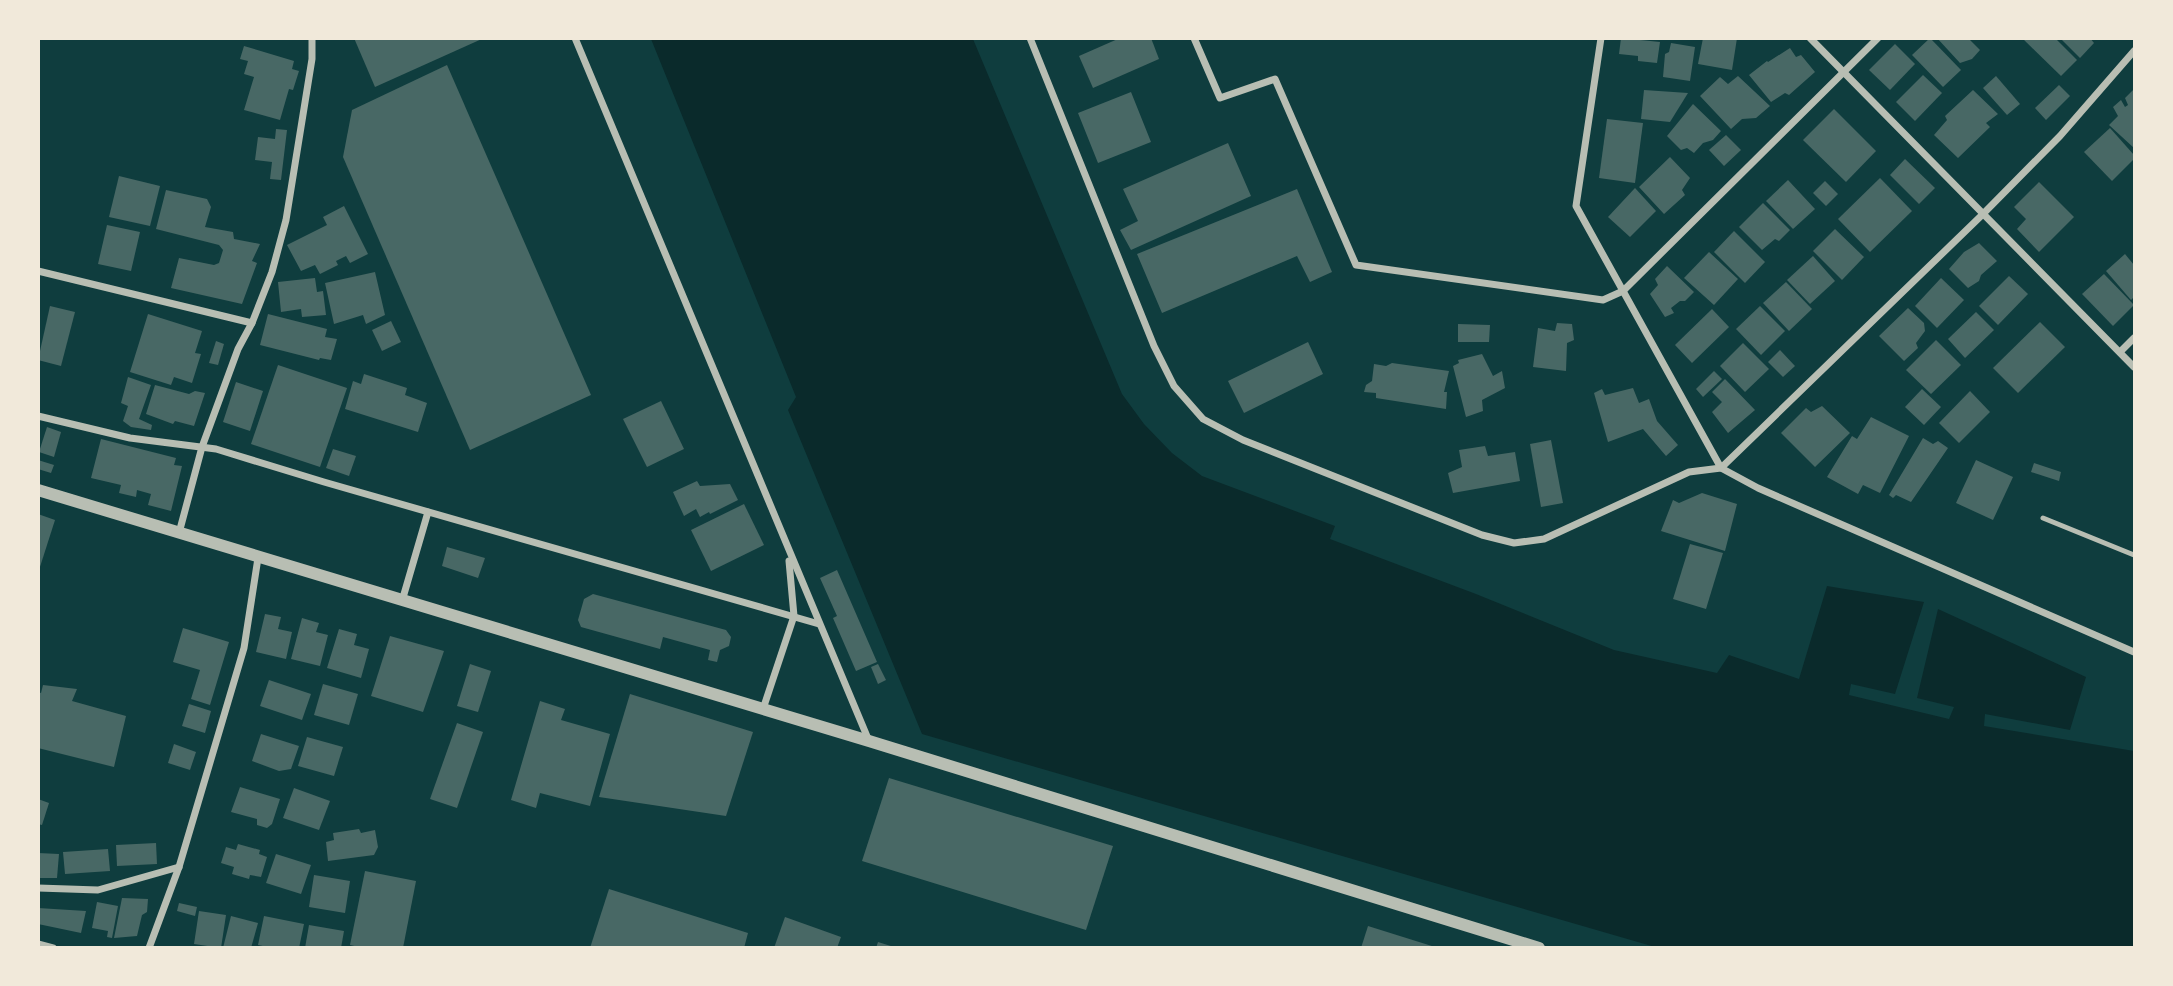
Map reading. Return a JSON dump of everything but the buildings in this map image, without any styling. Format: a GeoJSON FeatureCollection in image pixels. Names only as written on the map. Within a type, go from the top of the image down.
{"type":"FeatureCollection","features":[{"type":"Feature","properties":{"kind":"street"},"geometry":{"type":"LineString","coordinates":[[179,533],[202,447],[238,349],[252,323],[272,272],[286,220],[312,59],[312,38]]}},
{"type":"Feature","properties":{"kind":"street"},"geometry":{"type":"LineString","coordinates":[[575,38],[869,741]]}},
{"type":"Feature","properties":{"kind":"street"},"geometry":{"type":"LineString","coordinates":[[1031,38],[1154,346],[1174,386],[1203,419],[1244,440],[1482,535],[1514,543],[1544,539],[1689,472],[1721,468],[1982,215],[2060,136],[2134,51]]}},
{"type":"Feature","properties":{"kind":"street"},"geometry":{"type":"LineString","coordinates":[[1194,38],[1220,98],[1275,79],[1356,265],[1603,300],[1623,291],[1878,38]]}},
{"type":"Feature","properties":{"kind":"street"},"geometry":{"type":"LineString","coordinates":[[1601,38],[1576,206],[1721,468],[1758,488],[2134,652]]}},
{"type":"Feature","properties":{"kind":"street"},"geometry":{"type":"LineString","coordinates":[[1810,38],[2134,367]]}},
{"type":"Feature","properties":{"kind":"street"},"geometry":{"type":"LineString","coordinates":[[38,271],[252,323]]}},
{"type":"Feature","properties":{"kind":"street"},"geometry":{"type":"LineString","coordinates":[[2120,352],[2134,338]]}},
{"type":"Feature","properties":{"kind":"street"},"geometry":{"type":"LineString","coordinates":[[38,416],[130,438],[216,449],[819,624]]}},
{"type":"Feature","properties":{"kind":"street"},"geometry":{"type":"LineString","coordinates":[[38,490],[1539,947]]}},
{"type":"Feature","properties":{"kind":"street"},"geometry":{"type":"LineString","coordinates":[[402,601],[428,512]]}},
{"type":"Feature","properties":{"kind":"street"},"geometry":{"type":"LineString","coordinates":[[763,709],[794,616],[789,552]]}},
{"type":"Feature","properties":{"kind":"street"},"geometry":{"type":"LineString","coordinates":[[149,947],[178,867],[244,649],[258,558]]}},
{"type":"Feature","properties":{"kind":"street"},"geometry":{"type":"LineString","coordinates":[[38,888],[98,890],[178,867]]}},
{"type":"Feature","properties":{"kind":"street"},"geometry":{"type":"LineString","coordinates":[[38,944],[53,947]]}},
{"type":"Feature","properties":{"kind":"lane"},"geometry":{"type":"LineString","coordinates":[[2043,518],[2134,555]]}},
{"type":"Feature","properties":{"kind":"water"},"geometry":{"type":"Polygon","coordinates":[[[651,39],[973,39],[1122,394],[1144,424],[1172,453],[1202,476],[1335,526],[1330,539],[1614,650],[1717,673],[1729,655],[1799,679],[1827,586],[1924,602],[1895,694],[1851,684],[1849,695],[1949,719],[1954,707],[1917,698],[1938,609],[2086,677],[2070,730],[1985,714],[1984,726],[2134,751],[2134,947],[1655,947],[922,734],[788,410],[796,397],[651,39]]]}}]}
